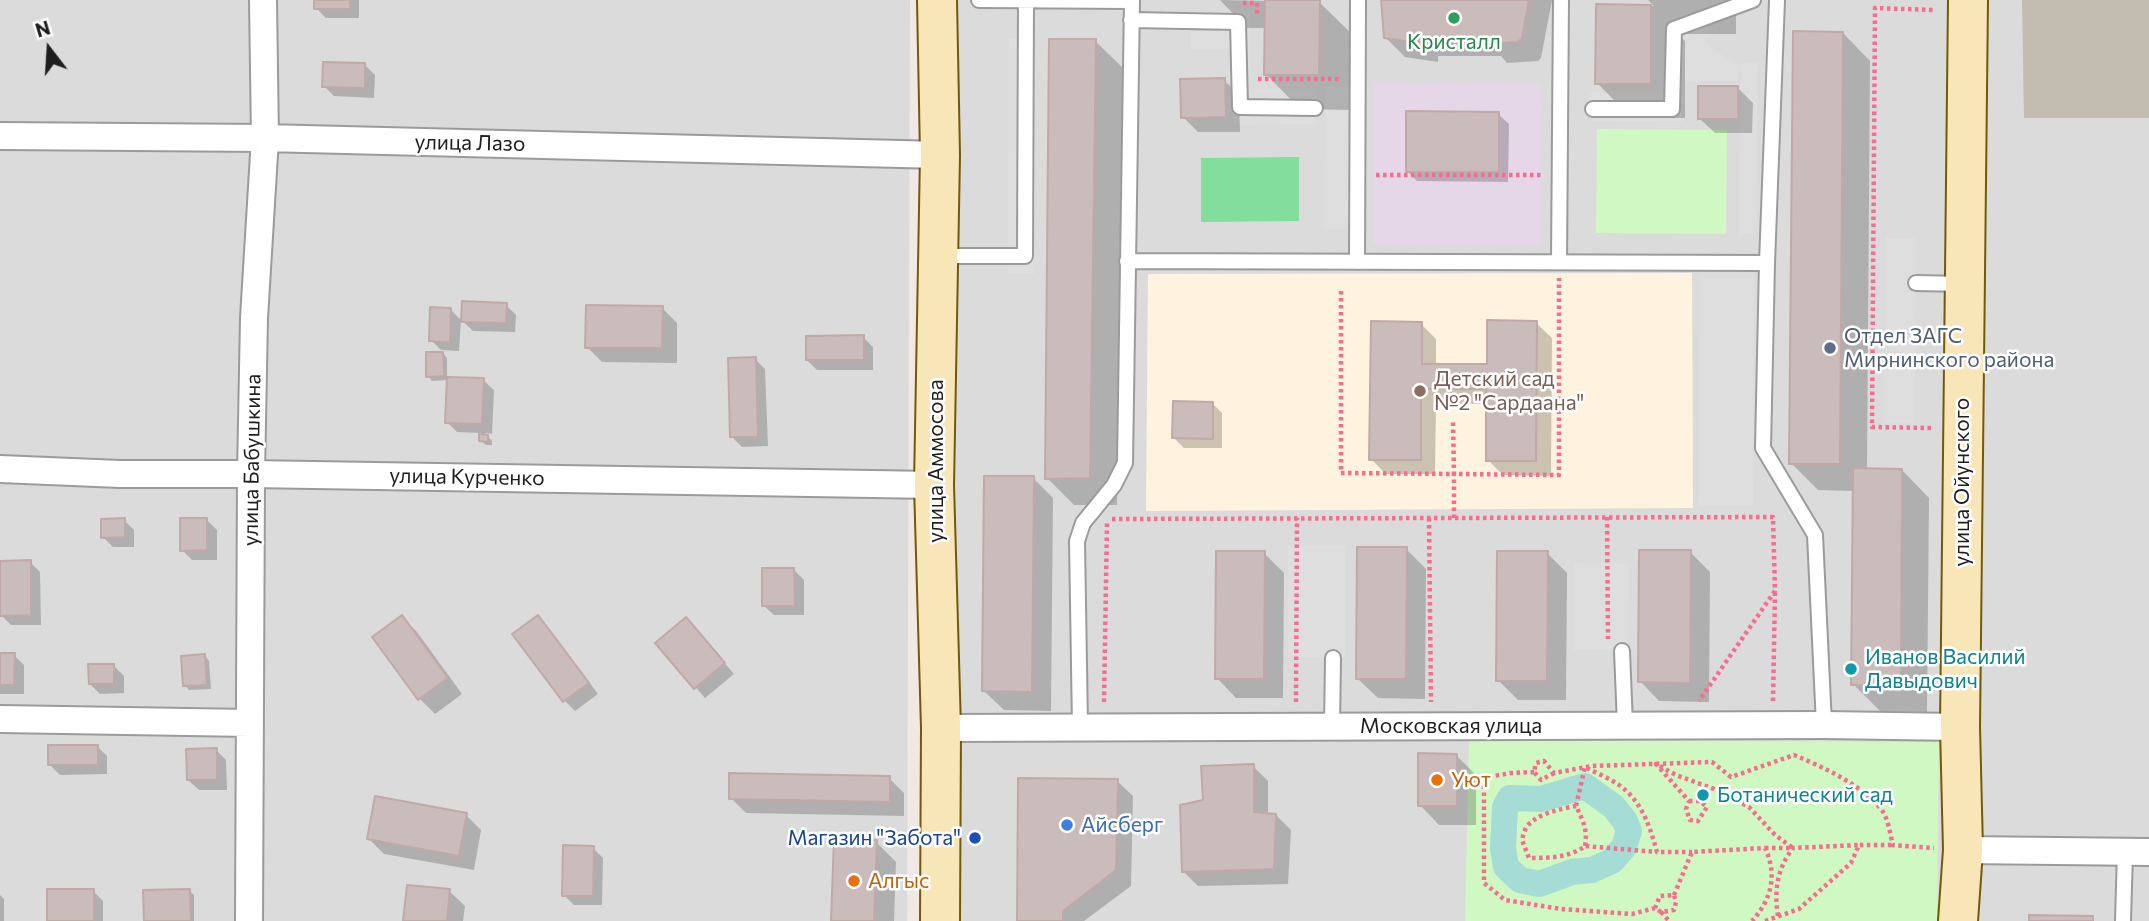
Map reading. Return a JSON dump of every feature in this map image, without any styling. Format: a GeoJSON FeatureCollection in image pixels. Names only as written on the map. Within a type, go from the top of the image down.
{"type":"FeatureCollection","features":[{"type":"Feature","properties":{"kind":"main road","name":"улица Аммосова"},"geometry":{"type":"LineString","coordinates":[[937,0],[940,155],[934,485],[941,727],[940,921]]}},
{"type":"Feature","properties":{"kind":"main road","name":"улица Ойунского"},"geometry":{"type":"LineString","coordinates":[[1951,5],[1964,284],[1960,727],[1963,850],[1958,921]]}},
{"type":"Feature","properties":{"kind":"street","name":"улица Бабушкина"},"geometry":{"type":"LineString","coordinates":[[249,921],[251,474],[254,318],[265,138],[264,0]]}},
{"type":"Feature","properties":{"kind":"street","name":"улица Лазо"},"geometry":{"type":"LineString","coordinates":[[0,136],[265,138],[940,155]]}},
{"type":"Feature","properties":{"kind":"street","name":"улица Курченко"},"geometry":{"type":"LineString","coordinates":[[0,468],[120,474],[934,485]]}},
{"type":"Feature","properties":{"kind":"street","name":"Московская улица"},"geometry":{"type":"LineString","coordinates":[[941,727],[1079,715],[1332,714],[1625,725],[1823,713],[1960,727]]}},
{"type":"Feature","properties":{"kind":"street"},"geometry":{"type":"LineString","coordinates":[[0,719],[250,723]]}},
{"type":"Feature","properties":{"kind":"street"},"geometry":{"type":"LineString","coordinates":[[1963,850],[2137,852]]}},
{"type":"Feature","properties":{"kind":"lane"},"geometry":{"type":"LineString","coordinates":[[979,0],[1132,1],[1125,463],[1114,485],[1083,523],[1077,541],[1079,715]]}},
{"type":"Feature","properties":{"kind":"lane"},"geometry":{"type":"LineString","coordinates":[[938,256],[1025,256],[1026,0]]}},
{"type":"Feature","properties":{"kind":"lane"},"geometry":{"type":"LineString","coordinates":[[1357,262],[1358,0]]}},
{"type":"Feature","properties":{"kind":"lane"},"geometry":{"type":"LineString","coordinates":[[1559,268],[1561,0]]}},
{"type":"Feature","properties":{"kind":"lane"},"geometry":{"type":"LineString","coordinates":[[1593,109],[1672,109],[1675,29],[1753,0]]}},
{"type":"Feature","properties":{"kind":"lane"},"geometry":{"type":"LineString","coordinates":[[1777,0],[1763,448],[1815,535],[1823,713]]}},
{"type":"Feature","properties":{"kind":"lane"},"geometry":{"type":"LineString","coordinates":[[1131,20],[1238,22],[1240,107],[1315,108]]}},
{"type":"Feature","properties":{"kind":"lane"},"geometry":{"type":"LineString","coordinates":[[1127,261],[1357,262],[1559,268],[1767,263]]}},
{"type":"Feature","properties":{"kind":"lane"},"geometry":{"type":"LineString","coordinates":[[1916,283],[1964,284]]}},
{"type":"Feature","properties":{"kind":"lane"},"geometry":{"type":"LineString","coordinates":[[1615,650],[1625,725]]}},
{"type":"Feature","properties":{"kind":"lane"},"geometry":{"type":"LineString","coordinates":[[1332,714],[1333,658]]}},
{"type":"Feature","properties":{"kind":"lane"},"geometry":{"type":"LineString","coordinates":[[2123,921],[2137,852]]}},
{"type":"Feature","properties":{"kind":"path"},"geometry":{"type":"LineString","coordinates":[[1231,3],[1257,3],[1257,29]]}},
{"type":"Feature","properties":{"kind":"path"},"geometry":{"type":"LineString","coordinates":[[1931,428],[1872,427],[1875,8],[1951,5]]}},
{"type":"Feature","properties":{"kind":"path"},"geometry":{"type":"LineString","coordinates":[[1256,66],[1256,79],[1349,79]]}},
{"type":"Feature","properties":{"kind":"path"},"geometry":{"type":"LineString","coordinates":[[1358,175],[1560,175]]}},
{"type":"Feature","properties":{"kind":"path"},"geometry":{"type":"LineString","coordinates":[[1341,291],[1341,473],[1559,475],[1559,268]]}},
{"type":"Feature","properties":{"kind":"path"},"geometry":{"type":"LineString","coordinates":[[1453,422],[1454,518]]}},
{"type":"Feature","properties":{"kind":"path"},"geometry":{"type":"LineString","coordinates":[[1607,517],[1615,650]]}},
{"type":"Feature","properties":{"kind":"path"},"geometry":{"type":"LineString","coordinates":[[1079,715],[1104,702],[1107,519],[1773,517],[1773,702]]}},
{"type":"Feature","properties":{"kind":"path"},"geometry":{"type":"LineString","coordinates":[[1296,702],[1297,518]]}},
{"type":"Feature","properties":{"kind":"path"},"geometry":{"type":"LineString","coordinates":[[1429,518],[1431,702]]}},
{"type":"Feature","properties":{"kind":"path"},"geometry":{"type":"LineString","coordinates":[[1711,702],[1698,702],[1775,591]]}},
{"type":"Feature","properties":{"kind":"path"},"geometry":{"type":"LineString","coordinates":[[1283,702],[1296,702],[1332,714]]}},
{"type":"Feature","properties":{"kind":"path"},"geometry":{"type":"LineString","coordinates":[[1419,702],[1445,702]]}},
{"type":"Feature","properties":{"kind":"path"},"geometry":{"type":"LineString","coordinates":[[1761,702],[1823,713]]}},
{"type":"Feature","properties":{"kind":"path"},"geometry":{"type":"LineString","coordinates":[[1534,772],[1541,780],[1555,773],[1585,767],[1712,762],[1731,777],[1794,755],[1851,783],[1882,809],[1894,845]]}},
{"type":"Feature","properties":{"kind":"path"},"geometry":{"type":"LineString","coordinates":[[1534,772],[1536,763],[1544,761],[1555,773]]}},
{"type":"Feature","properties":{"kind":"path"},"geometry":{"type":"LineString","coordinates":[[1656,764],[1689,801]]}},
{"type":"Feature","properties":{"kind":"path"},"geometry":{"type":"LineString","coordinates":[[1656,764],[1749,807],[1775,835],[1793,848]]}},
{"type":"Feature","properties":{"kind":"path"},"geometry":{"type":"LineString","coordinates":[[1576,807],[1562,808],[1543,815],[1527,826],[1522,840],[1529,858],[1550,858],[1576,853],[1585,846],[1587,835],[1584,822],[1576,807],[1585,767]]}},
{"type":"Feature","properties":{"kind":"path"},"geometry":{"type":"LineString","coordinates":[[1585,767],[1620,786],[1635,800],[1650,825],[1657,852]]}},
{"type":"Feature","properties":{"kind":"path"},"geometry":{"type":"LineString","coordinates":[[1534,772],[1488,777],[1484,783],[1483,883],[1504,900],[1561,909],[1632,914],[1655,908],[1670,921]]}},
{"type":"Feature","properties":{"kind":"path"},"geometry":{"type":"LineString","coordinates":[[1689,801],[1700,801],[1707,807],[1698,821],[1690,820],[1686,809],[1689,801]]}},
{"type":"Feature","properties":{"kind":"path"},"geometry":{"type":"LineString","coordinates":[[1585,846],[1657,852],[1859,845],[1963,850]]}},
{"type":"Feature","properties":{"kind":"path"},"geometry":{"type":"LineString","coordinates":[[1765,921],[1799,909],[1851,863],[1859,845]]}},
{"type":"Feature","properties":{"kind":"path"},"geometry":{"type":"LineString","coordinates":[[1752,921],[1770,896],[1772,878],[1765,848]]}},
{"type":"Feature","properties":{"kind":"path"},"geometry":{"type":"LineString","coordinates":[[1778,916],[1775,897],[1779,871],[1793,848]]}},
{"type":"Feature","properties":{"kind":"path"},"geometry":{"type":"LineString","coordinates":[[1661,912],[1674,910],[1674,895],[1692,852]]}},
{"type":"Feature","properties":{"kind":"path"},"geometry":{"type":"LineString","coordinates":[[1655,908],[1660,896],[1674,895]]}},
{"type":"Feature","properties":{"kind":"shaded area"},"geometry":{"type":"Polygon","coordinates":[[[0,0],[910,0],[907,921],[0,921],[0,0]]]}},
{"type":"Feature","properties":{"kind":"shaded area"},"geometry":{"type":"Polygon","coordinates":[[[954,0],[2149,0],[2149,921],[949,921],[954,0]]]}},
{"type":"Feature","properties":{"kind":"shaded area"},"geometry":{"type":"Polygon","coordinates":[[[2022,0],[2149,0],[2149,118],[2024,118],[2022,0]]]}},
{"type":"Feature","properties":{"kind":"shaded area"},"geometry":{"type":"Polygon","coordinates":[[[1191,12],[1250,12],[1251,89],[1316,89],[1316,124],[1233,125],[1232,49],[1191,49],[1191,12]]]}},
{"type":"Feature","properties":{"kind":"shaded area"},"geometry":{"type":"Polygon","coordinates":[[[1710,16],[1705,43],[1738,66],[1739,81],[1684,81],[1682,122],[1591,121],[1590,92],[1666,93],[1667,18],[1710,16]]]}},
{"type":"Feature","properties":{"kind":"shaded area"},"geometry":{"type":"Polygon","coordinates":[[[1009,37],[1035,37],[1034,274],[1008,274],[1009,37]]]}},
{"type":"Feature","properties":{"kind":"shaded area"},"geometry":{"type":"Polygon","coordinates":[[[1741,63],[1758,63],[1756,235],[1738,235],[1741,63]]]}},
{"type":"Feature","properties":{"kind":"shaded area"},"geometry":{"type":"Polygon","coordinates":[[[1374,84],[1541,85],[1540,245],[1373,244],[1374,84]]]}},
{"type":"Feature","properties":{"kind":"shaded area"},"geometry":{"type":"Polygon","coordinates":[[[1325,87],[1354,87],[1353,229],[1324,229],[1325,87]]]}},
{"type":"Feature","properties":{"kind":"shaded area"},"geometry":{"type":"Polygon","coordinates":[[[1886,237],[1916,238],[1915,423],[1884,423],[1886,237]]]}},
{"type":"Feature","properties":{"kind":"shaded area","name":"Детский сад №2 \"Сардаана\""},"geometry":{"type":"Polygon","coordinates":[[[1692,273],[1693,508],[1146,511],[1148,274],[1692,273]]]}},
{"type":"Feature","properties":{"kind":"shaded area"},"geometry":{"type":"Polygon","coordinates":[[[1700,277],[1754,277],[1753,506],[1698,506],[1700,277]]]}},
{"type":"Feature","properties":{"kind":"shaded area"},"geometry":{"type":"Polygon","coordinates":[[[1288,545],[1345,545],[1345,658],[1288,658],[1288,545]]]}},
{"type":"Feature","properties":{"kind":"shaded area"},"geometry":{"type":"Polygon","coordinates":[[[1574,563],[1629,564],[1628,651],[1573,650],[1574,563]]]}},
{"type":"Feature","properties":{"kind":"green space"},"geometry":{"type":"Polygon","coordinates":[[[1597,129],[1727,130],[1726,234],[1596,233],[1597,129]]]}},
{"type":"Feature","properties":{"kind":"green space"},"geometry":{"type":"Polygon","coordinates":[[[1299,157],[1299,221],[1201,222],[1201,158],[1299,157]]]}},
{"type":"Feature","properties":{"kind":"green space","name":"Ботанический сад"},"geometry":{"type":"Polygon","coordinates":[[[1469,740],[1939,742],[1937,921],[1465,921],[1469,740]]]}},
{"type":"Feature","properties":{"kind":"building"},"geometry":{"type":"Polygon","coordinates":[[[314,0],[350,0],[350,9],[314,9],[314,0]]]}},
{"type":"Feature","properties":{"kind":"building"},"geometry":{"type":"Polygon","coordinates":[[[1265,0],[1320,0],[1319,75],[1264,75],[1265,0]]]}},
{"type":"Feature","properties":{"kind":"building","name":"Кристалл"},"geometry":{"type":"Polygon","coordinates":[[[1381,0],[1529,0],[1522,38],[1518,42],[1486,44],[1486,37],[1419,37],[1419,43],[1384,38],[1381,0]]]}},
{"type":"Feature","properties":{"kind":"building"},"geometry":{"type":"Polygon","coordinates":[[[1596,4],[1651,5],[1651,84],[1595,84],[1596,4]]]}},
{"type":"Feature","properties":{"kind":"building"},"geometry":{"type":"Polygon","coordinates":[[[1793,31],[1843,32],[1840,464],[1789,464],[1793,31]]]}},
{"type":"Feature","properties":{"kind":"building"},"geometry":{"type":"Polygon","coordinates":[[[1049,39],[1096,39],[1090,478],[1045,479],[1049,39]]]}},
{"type":"Feature","properties":{"kind":"building"},"geometry":{"type":"Polygon","coordinates":[[[323,62],[365,63],[365,88],[322,87],[323,62]]]}},
{"type":"Feature","properties":{"kind":"building"},"geometry":{"type":"Polygon","coordinates":[[[1225,78],[1226,117],[1181,118],[1180,79],[1225,78]]]}},
{"type":"Feature","properties":{"kind":"building"},"geometry":{"type":"Polygon","coordinates":[[[1698,86],[1738,86],[1738,119],[1698,119],[1698,86]]]}},
{"type":"Feature","properties":{"kind":"building"},"geometry":{"type":"Polygon","coordinates":[[[1406,111],[1499,112],[1499,172],[1406,172],[1406,111]]]}},
{"type":"Feature","properties":{"kind":"building"},"geometry":{"type":"Polygon","coordinates":[[[462,301],[507,303],[506,323],[461,322],[462,301]]]}},
{"type":"Feature","properties":{"kind":"building"},"geometry":{"type":"Polygon","coordinates":[[[586,305],[663,306],[662,348],[585,348],[586,305]]]}},
{"type":"Feature","properties":{"kind":"building"},"geometry":{"type":"Polygon","coordinates":[[[430,307],[451,308],[450,342],[429,341],[430,307]]]}},
{"type":"Feature","properties":{"kind":"building"},"geometry":{"type":"Polygon","coordinates":[[[1487,320],[1537,321],[1536,461],[1486,461],[1486,389],[1421,389],[1421,460],[1369,460],[1371,321],[1422,322],[1422,364],[1487,364],[1487,320]]]}},
{"type":"Feature","properties":{"kind":"building"},"geometry":{"type":"Polygon","coordinates":[[[864,335],[864,360],[806,360],[806,336],[864,335]]]}},
{"type":"Feature","properties":{"kind":"building"},"geometry":{"type":"Polygon","coordinates":[[[426,352],[443,352],[444,376],[426,377],[426,352]]]}},
{"type":"Feature","properties":{"kind":"building"},"geometry":{"type":"Polygon","coordinates":[[[756,357],[758,437],[730,437],[728,358],[756,357]]]}},
{"type":"Feature","properties":{"kind":"building"},"geometry":{"type":"Polygon","coordinates":[[[447,377],[484,378],[482,424],[445,423],[447,377]]]}},
{"type":"Feature","properties":{"kind":"building"},"geometry":{"type":"Polygon","coordinates":[[[1173,401],[1213,402],[1213,439],[1172,438],[1173,401]]]}},
{"type":"Feature","properties":{"kind":"building"},"geometry":{"type":"Polygon","coordinates":[[[479,434],[488,435],[488,442],[479,441],[479,434]]]}},
{"type":"Feature","properties":{"kind":"building"},"geometry":{"type":"Polygon","coordinates":[[[1853,468],[1902,469],[1901,685],[1851,685],[1853,468]]]}},
{"type":"Feature","properties":{"kind":"building"},"geometry":{"type":"Polygon","coordinates":[[[984,476],[1034,476],[1032,692],[982,691],[984,476]]]}},
{"type":"Feature","properties":{"kind":"building"},"geometry":{"type":"Polygon","coordinates":[[[125,518],[125,537],[101,538],[101,519],[125,518]]]}},
{"type":"Feature","properties":{"kind":"building"},"geometry":{"type":"Polygon","coordinates":[[[180,518],[207,518],[207,550],[180,551],[180,518]]]}},
{"type":"Feature","properties":{"kind":"building"},"geometry":{"type":"Polygon","coordinates":[[[1357,547],[1407,547],[1406,679],[1356,679],[1357,547]]]}},
{"type":"Feature","properties":{"kind":"building"},"geometry":{"type":"Polygon","coordinates":[[[1639,550],[1691,550],[1690,683],[1638,682],[1639,550]]]}},
{"type":"Feature","properties":{"kind":"building"},"geometry":{"type":"Polygon","coordinates":[[[1216,551],[1265,551],[1264,679],[1215,679],[1216,551]]]}},
{"type":"Feature","properties":{"kind":"building"},"geometry":{"type":"Polygon","coordinates":[[[1497,551],[1548,551],[1547,681],[1496,681],[1497,551]]]}},
{"type":"Feature","properties":{"kind":"building"},"geometry":{"type":"Polygon","coordinates":[[[31,560],[31,615],[0,616],[0,561],[31,560]]]}},
{"type":"Feature","properties":{"kind":"building"},"geometry":{"type":"Polygon","coordinates":[[[762,568],[794,568],[795,606],[762,606],[762,568]]]}},
{"type":"Feature","properties":{"kind":"building"},"geometry":{"type":"Polygon","coordinates":[[[402,615],[448,678],[418,700],[372,637],[402,615]]]}},
{"type":"Feature","properties":{"kind":"building"},"geometry":{"type":"Polygon","coordinates":[[[538,615],[589,683],[563,702],[512,634],[538,615]]]}},
{"type":"Feature","properties":{"kind":"building"},"geometry":{"type":"Polygon","coordinates":[[[686,617],[725,663],[694,689],[655,643],[686,617]]]}},
{"type":"Feature","properties":{"kind":"building"},"geometry":{"type":"Polygon","coordinates":[[[0,653],[15,653],[14,685],[0,685],[0,653]]]}},
{"type":"Feature","properties":{"kind":"building"},"geometry":{"type":"Polygon","coordinates":[[[205,654],[207,685],[183,686],[181,656],[205,654]]]}},
{"type":"Feature","properties":{"kind":"building"},"geometry":{"type":"Polygon","coordinates":[[[88,664],[114,664],[114,684],[89,684],[88,664]]]}},
{"type":"Feature","properties":{"kind":"building"},"geometry":{"type":"Polygon","coordinates":[[[48,745],[98,745],[98,765],[48,765],[48,745]]]}},
{"type":"Feature","properties":{"kind":"building"},"geometry":{"type":"Polygon","coordinates":[[[217,748],[217,780],[187,780],[186,749],[217,748]]]}},
{"type":"Feature","properties":{"kind":"building","name":"Уют"},"geometry":{"type":"Polygon","coordinates":[[[1418,753],[1457,754],[1457,806],[1418,806],[1418,753]]]}},
{"type":"Feature","properties":{"kind":"building"},"geometry":{"type":"Polygon","coordinates":[[[1254,764],[1254,812],[1276,814],[1274,869],[1182,872],[1180,805],[1203,800],[1201,766],[1254,764]]]}},
{"type":"Feature","properties":{"kind":"building"},"geometry":{"type":"Polygon","coordinates":[[[729,773],[890,776],[890,802],[729,799],[729,773]]]}},
{"type":"Feature","properties":{"kind":"building","name":"Айсберг"},"geometry":{"type":"Polygon","coordinates":[[[1018,778],[1118,779],[1116,870],[1063,911],[1063,921],[1017,921],[1018,778]]]}},
{"type":"Feature","properties":{"kind":"building"},"geometry":{"type":"Polygon","coordinates":[[[375,796],[467,813],[459,856],[367,839],[375,796]]]}},
{"type":"Feature","properties":{"kind":"building","name":"Алгыс"},"geometry":{"type":"Polygon","coordinates":[[[834,839],[877,840],[874,921],[831,921],[834,839]]]}},
{"type":"Feature","properties":{"kind":"building"},"geometry":{"type":"Polygon","coordinates":[[[563,845],[594,846],[593,896],[562,896],[563,845]]]}},
{"type":"Feature","properties":{"kind":"building"},"geometry":{"type":"Polygon","coordinates":[[[407,885],[450,889],[447,921],[403,921],[407,885]]]}},
{"type":"Feature","properties":{"kind":"building"},"geometry":{"type":"Polygon","coordinates":[[[47,889],[94,889],[94,921],[47,921],[47,889]]]}},
{"type":"Feature","properties":{"kind":"building"},"geometry":{"type":"Polygon","coordinates":[[[190,889],[191,921],[144,921],[143,890],[190,889]]]}},
{"type":"Feature","properties":{"kind":"building"},"geometry":{"type":"Polygon","coordinates":[[[2029,915],[2093,916],[2093,921],[2029,921],[2029,915]]]}},
{"type":"Feature","properties":{"kind":"waterway"},"geometry":{"type":"LineString","coordinates":[[1585,786],[1614,807],[1625,821],[1629,831],[1624,847],[1612,861],[1592,870],[1572,872],[1539,884],[1520,880],[1506,867],[1503,848],[1505,807],[1510,798],[1541,799],[1585,786]]}},
{"type":"Feature","properties":{"kind":"place","name":"Кристалл"},"geometry":{"type":"Point","coordinates":[1454,18]}},
{"type":"Feature","properties":{"kind":"place","name":"Отдел ЗАГС Мирнинского района"},"geometry":{"type":"Point","coordinates":[1830,348]}},
{"type":"Feature","properties":{"kind":"place","name":"Детский сад №2 \"Сардаана\""},"geometry":{"type":"Point","coordinates":[1420,391]}},
{"type":"Feature","properties":{"kind":"place","name":"Иванов Василий Давыдович"},"geometry":{"type":"Point","coordinates":[1851,669]}},
{"type":"Feature","properties":{"kind":"place","name":"Уют"},"geometry":{"type":"Point","coordinates":[1437,780]}},
{"type":"Feature","properties":{"kind":"place","name":"Ботанический сад"},"geometry":{"type":"Point","coordinates":[1703,795]}},
{"type":"Feature","properties":{"kind":"place","name":"Айсберг"},"geometry":{"type":"Point","coordinates":[1067,825]}},
{"type":"Feature","properties":{"kind":"place","name":"Магазин \"Забота\""},"geometry":{"type":"Point","coordinates":[975,838]}},
{"type":"Feature","properties":{"kind":"place","name":"Алгыс"},"geometry":{"type":"Point","coordinates":[854,881]}}]}
